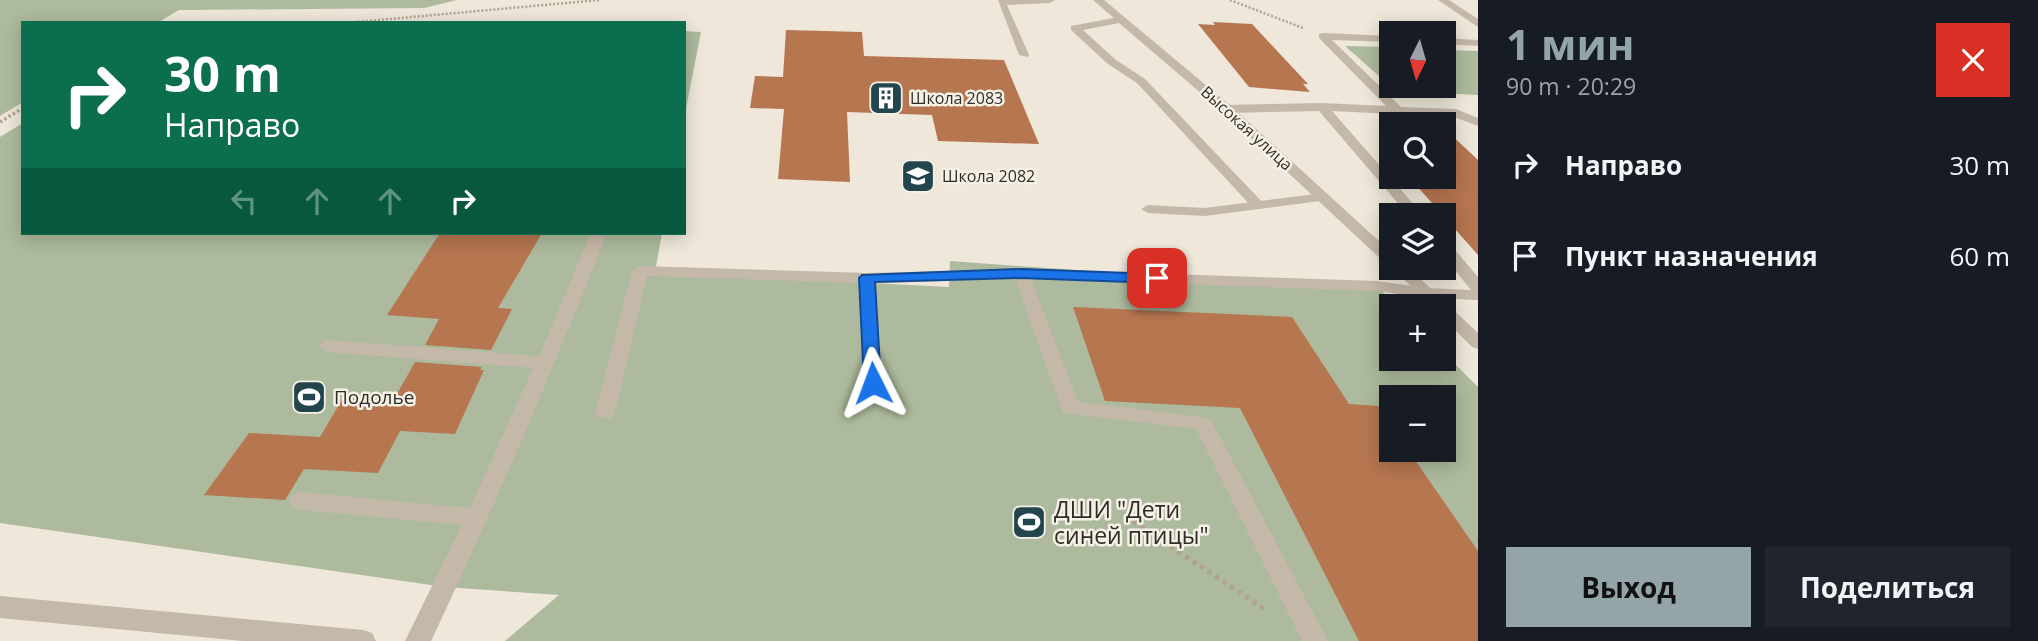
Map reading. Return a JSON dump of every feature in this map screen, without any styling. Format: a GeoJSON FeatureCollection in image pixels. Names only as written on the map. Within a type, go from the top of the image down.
{"type":"FeatureCollection","features":[{"type":"Feature","properties":{"kind":"street"},"geometry":{"type":"LineString","coordinates":[[1024,55],[1001,2],[1051,0]]}},
{"type":"Feature","properties":{"kind":"street","name":"Высокая улица"},"geometry":{"type":"LineString","coordinates":[[1098,0],[1227,109],[1379,249]]}},
{"type":"Feature","properties":{"kind":"street"},"geometry":{"type":"LineString","coordinates":[[1443,0],[1478,24]]}},
{"type":"Feature","properties":{"kind":"street"},"geometry":{"type":"LineString","coordinates":[[1121,19],[1075,28],[1112,62],[1141,80],[1258,205]]}},
{"type":"Feature","properties":{"kind":"street"},"geometry":{"type":"LineString","coordinates":[[1323,36],[1379,38]]}},
{"type":"Feature","properties":{"kind":"street"},"geometry":{"type":"LineString","coordinates":[[1323,36],[1397,110]]}},
{"type":"Feature","properties":{"kind":"street"},"geometry":{"type":"LineString","coordinates":[[1456,42],[1478,43]]}},
{"type":"Feature","properties":{"kind":"street"},"geometry":{"type":"LineString","coordinates":[[1227,109],[1322,107],[1456,113],[1478,122]]}},
{"type":"Feature","properties":{"kind":"street"},"geometry":{"type":"LineString","coordinates":[[1322,107],[1406,203]]}},
{"type":"Feature","properties":{"kind":"street"},"geometry":{"type":"LineString","coordinates":[[1148,209],[1205,212],[1323,197]]}},
{"type":"Feature","properties":{"kind":"street"},"geometry":{"type":"LineString","coordinates":[[418,641],[478,518],[547,363],[598,235]]}},
{"type":"Feature","properties":{"kind":"street"},"geometry":{"type":"LineString","coordinates":[[1456,261],[1478,287]]}},
{"type":"Feature","properties":{"kind":"street"},"geometry":{"type":"LineString","coordinates":[[605,414],[640,271],[867,278],[1021,274],[1377,286],[1427,293],[1478,295]]}},
{"type":"Feature","properties":{"kind":"street"},"geometry":{"type":"LineString","coordinates":[[1021,274],[1070,408],[1203,423],[1315,641]]}},
{"type":"Feature","properties":{"kind":"street"},"geometry":{"type":"LineString","coordinates":[[867,278],[873,383]]}},
{"type":"Feature","properties":{"kind":"street"},"geometry":{"type":"LineString","coordinates":[[1413,280],[1427,293]]}},
{"type":"Feature","properties":{"kind":"street"},"geometry":{"type":"LineString","coordinates":[[1456,322],[1478,343]]}},
{"type":"Feature","properties":{"kind":"street"},"geometry":{"type":"LineString","coordinates":[[326,346],[547,363]]}},
{"type":"Feature","properties":{"kind":"street"},"geometry":{"type":"LineString","coordinates":[[300,501],[478,518]]}},
{"type":"Feature","properties":{"kind":"street"},"geometry":{"type":"LineString","coordinates":[[0,607],[363,641]]}},
{"type":"Feature","properties":{"kind":"path"},"geometry":{"type":"LineString","coordinates":[[368,21],[599,0]]}},
{"type":"Feature","properties":{"kind":"path"},"geometry":{"type":"LineString","coordinates":[[1230,0],[1323,36]]}},
{"type":"Feature","properties":{"kind":"path"},"geometry":{"type":"LineString","coordinates":[[0,122],[21,109]]}},
{"type":"Feature","properties":{"kind":"path"},"geometry":{"type":"LineString","coordinates":[[1133,520],[1267,612]]}},
{"type":"Feature","properties":{"kind":"green space"},"geometry":{"type":"Polygon","coordinates":[[[0,0],[457,0],[424,8],[179,10],[160,21],[21,21],[21,103],[0,116],[0,0]]]}},
{"type":"Feature","properties":{"kind":"green space"},"geometry":{"type":"Polygon","coordinates":[[[686,31],[701,32],[686,109],[686,31]]]}},
{"type":"Feature","properties":{"kind":"green space"},"geometry":{"type":"Polygon","coordinates":[[[1345,46],[1379,47],[1379,76],[1345,46]]]}},
{"type":"Feature","properties":{"kind":"green space"},"geometry":{"type":"Polygon","coordinates":[[[1456,50],[1478,51],[1478,95],[1456,94],[1456,50]]]}},
{"type":"Feature","properties":{"kind":"green space"},"geometry":{"type":"Polygon","coordinates":[[[21,124],[21,235],[662,235],[655,272],[949,287],[950,261],[1228,281],[1377,286],[1385,294],[1379,294],[1379,371],[1456,371],[1456,365],[1478,387],[1478,641],[505,641],[559,595],[445,587],[0,523],[0,137],[21,124]]]}},
{"type":"Feature","properties":{"kind":"building"},"geometry":{"type":"Polygon","coordinates":[[[1213,22],[1252,24],[1308,84],[1303,84],[1310,92],[1249,87],[1198,24],[1215,25],[1213,22]]]}},
{"type":"Feature","properties":{"kind":"building","name":"Школа 2083"},"geometry":{"type":"Polygon","coordinates":[[[786,30],[862,32],[864,56],[1004,60],[1039,144],[938,141],[932,115],[847,112],[850,182],[778,179],[784,109],[750,108],[755,76],[783,77],[786,30]]]}},
{"type":"Feature","properties":{"kind":"building"},"geometry":{"type":"Polygon","coordinates":[[[1456,139],[1478,160],[1478,255],[1456,230],[1456,203],[1432,203],[1420,189],[1456,189],[1456,139]]]}},
{"type":"Feature","properties":{"kind":"building"},"geometry":{"type":"Polygon","coordinates":[[[439,235],[541,235],[498,308],[512,309],[491,350],[425,345],[439,319],[387,315],[439,235]]]}},
{"type":"Feature","properties":{"kind":"building"},"geometry":{"type":"Polygon","coordinates":[[[1073,307],[1292,317],[1349,404],[1379,407],[1379,462],[1416,462],[1478,551],[1478,641],[1359,641],[1240,408],[1105,401],[1073,307]]]}},
{"type":"Feature","properties":{"kind":"building"},"geometry":{"type":"Polygon","coordinates":[[[415,362],[482,367],[480,370],[484,370],[455,434],[400,431],[378,473],[304,469],[285,500],[204,495],[249,433],[320,437],[343,398],[393,401],[415,362]]]}},
{"type":"Feature","properties":{"kind":"place","name":"Школа 2083"},"geometry":{"type":"Point","coordinates":[886,98]}},
{"type":"Feature","properties":{"kind":"place","name":"Школа 2082"},"geometry":{"type":"Point","coordinates":[918,176]}},
{"type":"Feature","properties":{"kind":"place","name":"Подолье"},"geometry":{"type":"Point","coordinates":[309,397]}},
{"type":"Feature","properties":{"kind":"place","name":"ДШИ \"Дети синей птицы\""},"geometry":{"type":"Point","coordinates":[1029,522]}},
{"type":"Feature","properties":{"kind":"route"},"geometry":{"type":"LineString","coordinates":[[873,383],[867,278],[1021,274],[1157,278]]}}]}
